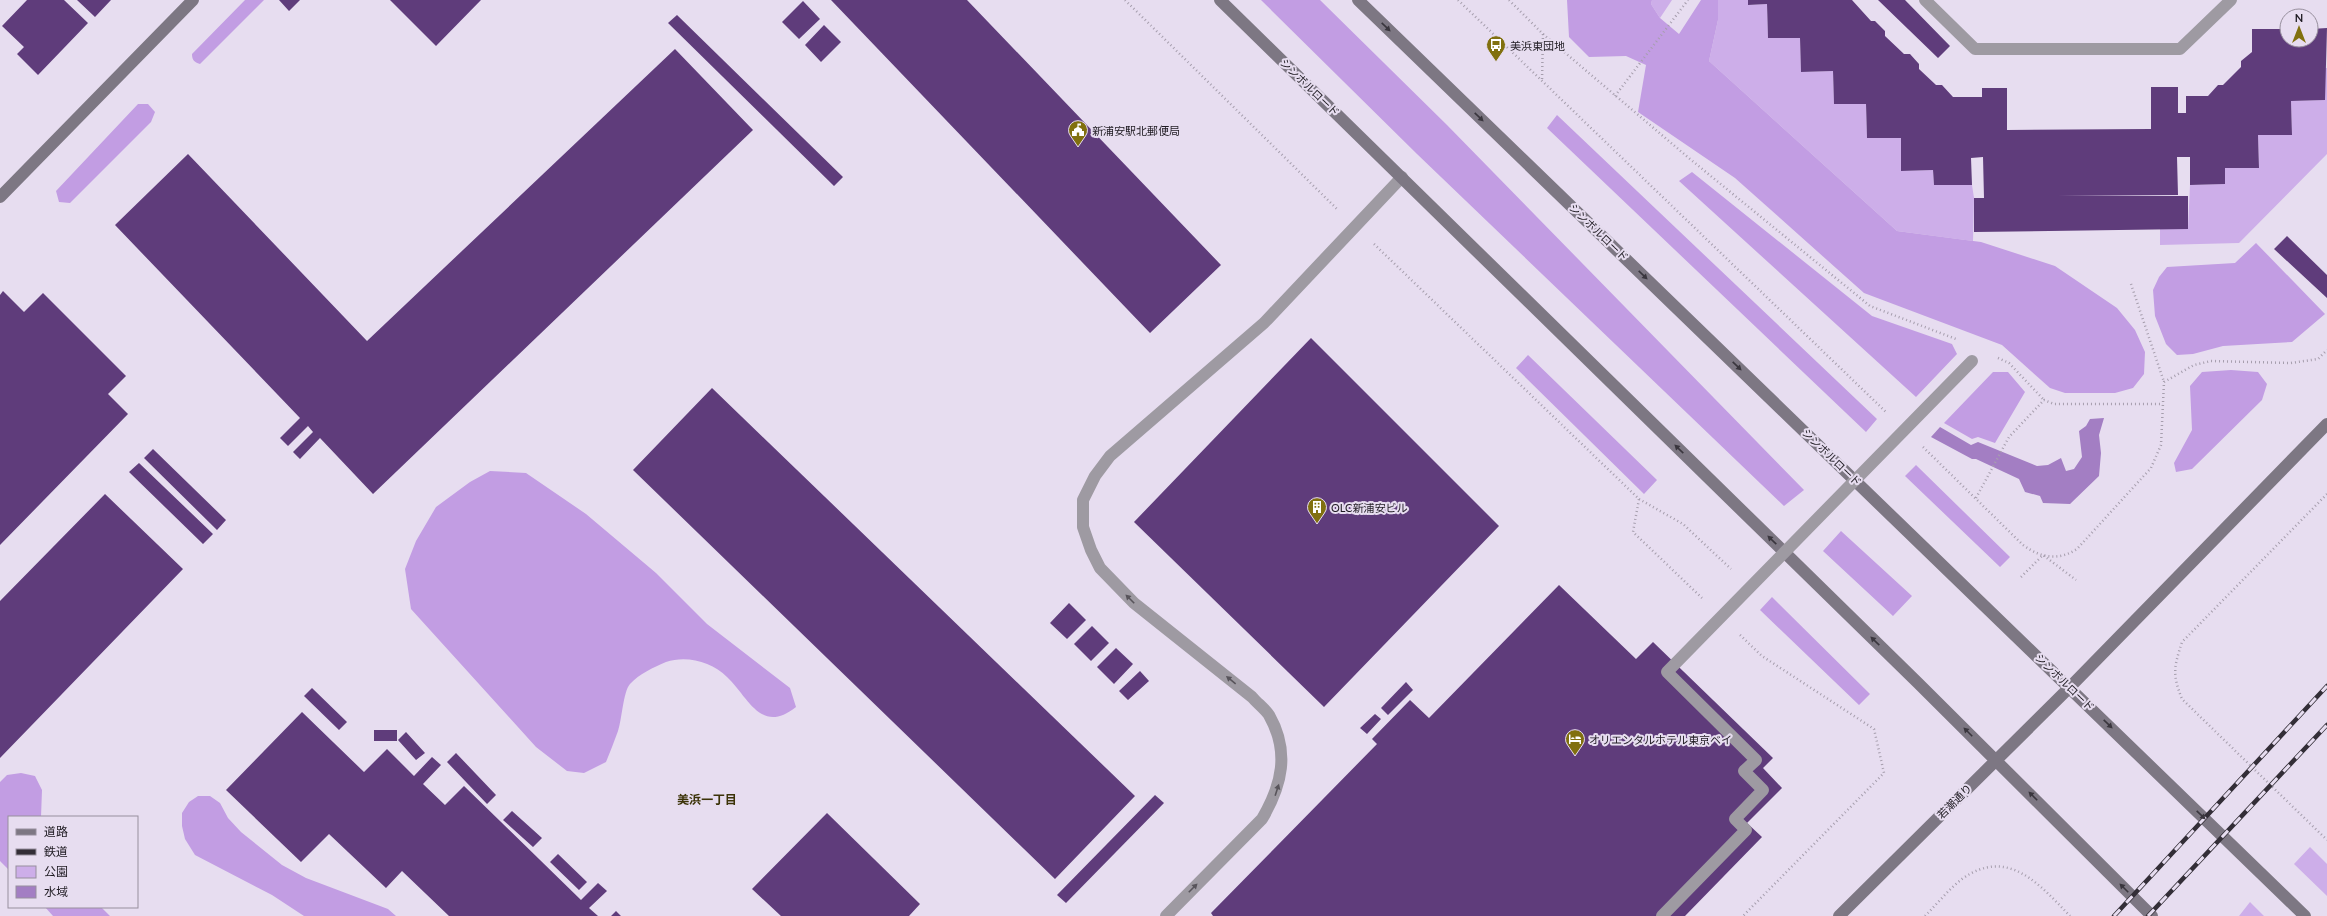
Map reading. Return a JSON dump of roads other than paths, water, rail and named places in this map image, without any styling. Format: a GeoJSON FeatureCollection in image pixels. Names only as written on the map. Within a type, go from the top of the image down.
{"type":"FeatureCollection","features":[{"type":"Feature","properties":{"kind":"main road"},"geometry":{"type":"LineString","coordinates":[[0,198],[193,0]]}},
{"type":"Feature","properties":{"kind":"main road","name":"シンボルロード"},"geometry":{"type":"LineString","coordinates":[[1220,0],[1995,759],[2152,916]]}},
{"type":"Feature","properties":{"kind":"main road","name":"シンボルロード"},"geometry":{"type":"LineString","coordinates":[[1358,0],[2070,687],[2305,916]]}},
{"type":"Feature","properties":{"kind":"main road","name":"若潮通り"},"geometry":{"type":"LineString","coordinates":[[1839,916],[1995,759],[2070,687],[2327,424]]}},
{"type":"Feature","properties":{"kind":"street"},"geometry":{"type":"LineString","coordinates":[[1925,0],[1975,49],[2180,49],[2231,0]]}},
{"type":"Feature","properties":{"kind":"street"},"geometry":{"type":"LineString","coordinates":[[1166,916],[1262,819],[1273,800],[1282,773],[1280,742],[1269,714],[1252,697],[1134,603],[1100,568],[1091,550],[1083,527],[1083,500],[1095,476],[1110,456],[1264,323],[1402,177]]}},
{"type":"Feature","properties":{"kind":"street"},"geometry":{"type":"LineString","coordinates":[[1662,916],[1746,830],[1735,819],[1763,790],[1744,772],[1756,760],[1667,672],[1972,361]]}},
{"type":"Feature","properties":{"kind":"water"},"geometry":{"type":"Polygon","coordinates":[[[2104,418],[2099,435],[2101,453],[2099,476],[2070,504],[2043,503],[2040,496],[2025,492],[2019,479],[1976,459],[1972,459],[1931,437],[1940,427],[1971,445],[1978,442],[2037,466],[2048,465],[2061,458],[2066,471],[2074,469],[2082,457],[2079,431],[2086,426],[2090,419],[2104,418]]]}},
{"type":"Feature","properties":{"kind":"railway"},"geometry":{"type":"LineString","coordinates":[[2114,916],[2327,686]]}},
{"type":"Feature","properties":{"kind":"railway"},"geometry":{"type":"LineString","coordinates":[[2148,916],[2327,725]]}},
{"type":"Feature","properties":{"kind":"place","name":"美浜東団地"},"geometry":{"type":"Point","coordinates":[1496,62]}},
{"type":"Feature","properties":{"kind":"place","name":"新浦安駅北郵便局"},"geometry":{"type":"Point","coordinates":[1078,147]}},
{"type":"Feature","properties":{"kind":"place","name":"OLC新浦安ビル"},"geometry":{"type":"Point","coordinates":[1317,524]}},
{"type":"Feature","properties":{"kind":"place","name":"オリエンタルホテル東京ベイ"},"geometry":{"type":"Point","coordinates":[1575,756]}},
{"type":"Feature","properties":{"kind":"district","name":"美浜一丁目"},"geometry":{"type":"Point","coordinates":[707,799]}}]}
